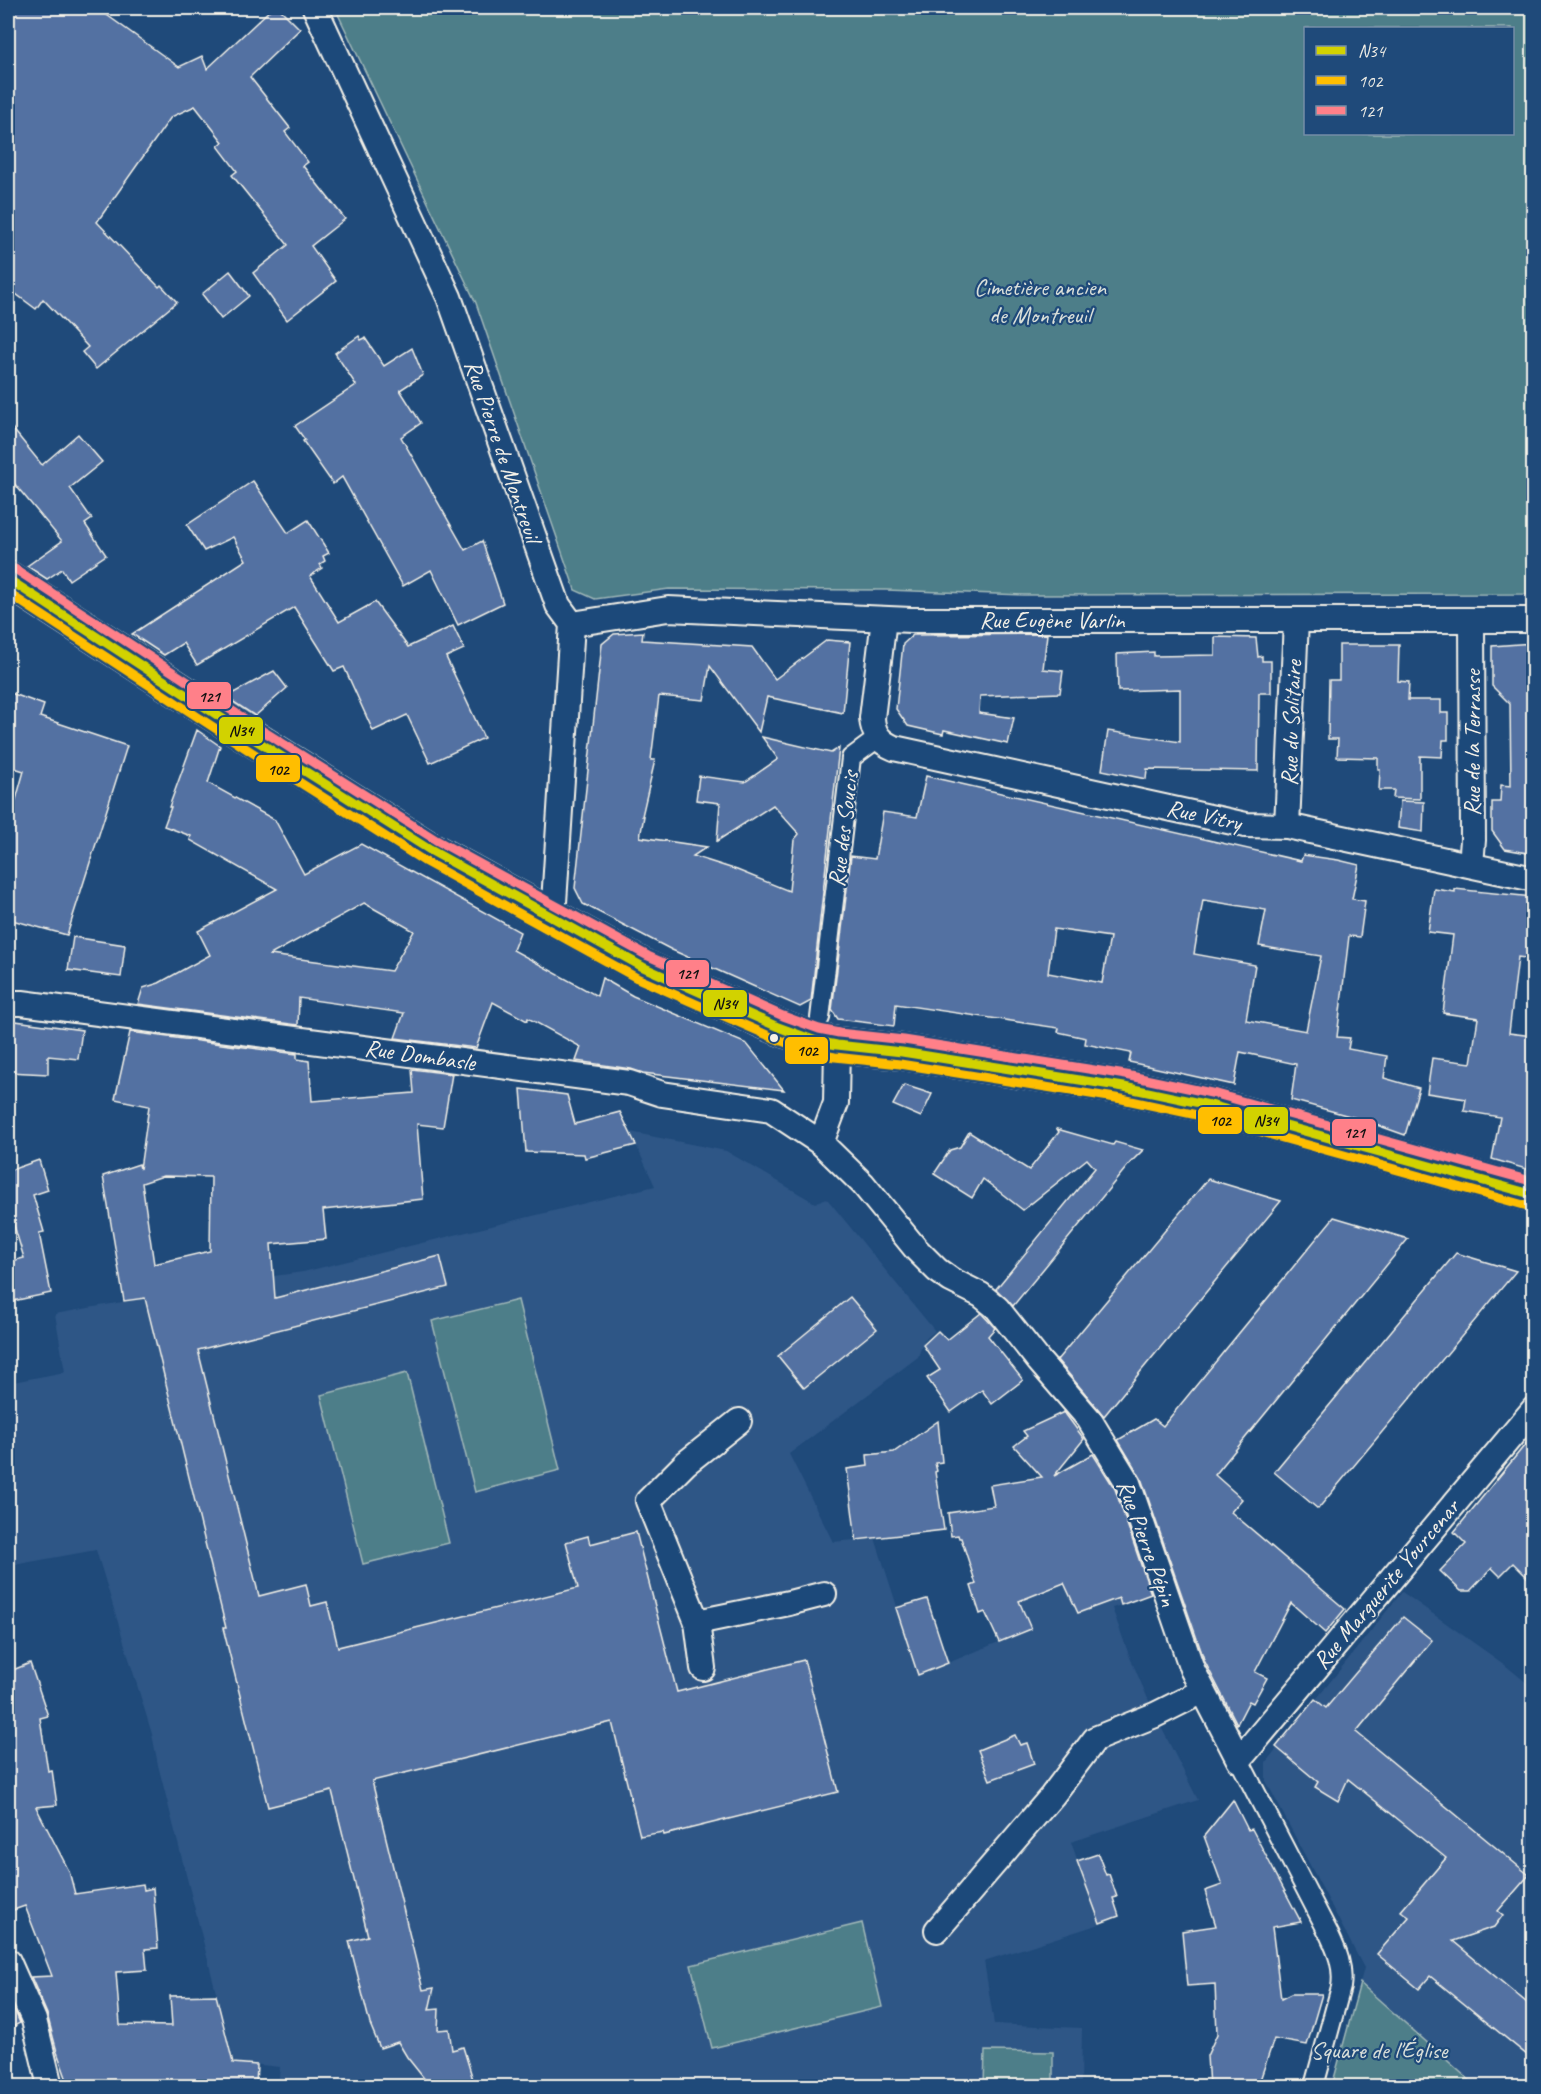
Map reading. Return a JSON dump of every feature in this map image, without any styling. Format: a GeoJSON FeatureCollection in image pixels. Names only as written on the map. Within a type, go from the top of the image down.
{"type":"FeatureCollection","features":[{"type":"Feature","properties":{"kind":"main road"},"geometry":{"type":"LineString","coordinates":[[8,579],[257,741],[421,844],[643,967],[706,997],[778,1027],[816,1041],[837,1045],[902,1052],[1124,1087],[1214,1106],[1533,1195]]}},
{"type":"Feature","properties":{"kind":"street","name":"Rue Pierre de Montreuil"},"geometry":{"type":"LineString","coordinates":[[315,8],[449,297],[558,605],[572,624]]}},
{"type":"Feature","properties":{"kind":"street","name":"Rue Eugène Varlin"},"geometry":{"type":"LineString","coordinates":[[572,624],[668,609],[884,619],[1533,620]]}},
{"type":"Feature","properties":{"kind":"street"},"geometry":{"type":"LineString","coordinates":[[878,738],[872,718],[884,619]]}},
{"type":"Feature","properties":{"kind":"street","name":"Rue du Solitaire"},"geometry":{"type":"LineString","coordinates":[[1287,826],[1296,620]]}},
{"type":"Feature","properties":{"kind":"street","name":"Rue de la Terrasse"},"geometry":{"type":"LineString","coordinates":[[1471,865],[1473,840],[1472,621]]}},
{"type":"Feature","properties":{"kind":"street"},"geometry":{"type":"LineString","coordinates":[[553,918],[572,624]]}},
{"type":"Feature","properties":{"kind":"street","name":"Rue Vitry"},"geometry":{"type":"LineString","coordinates":[[878,738],[894,748],[1246,825],[1287,826],[1533,879]]}},
{"type":"Feature","properties":{"kind":"street","name":"Rue des Soucis"},"geometry":{"type":"LineString","coordinates":[[820,1018],[851,758],[878,738]]}},
{"type":"Feature","properties":{"kind":"street","name":"Rue Dombasle"},"geometry":{"type":"LineString","coordinates":[[8,1003],[207,1026],[629,1083],[662,1094],[771,1110],[821,1143]]}},
{"type":"Feature","properties":{"kind":"street"},"geometry":{"type":"LineString","coordinates":[[821,1143],[836,1103],[837,1045]]}},
{"type":"Feature","properties":{"kind":"street","name":"Rue Pierre Pépin"},"geometry":{"type":"LineString","coordinates":[[821,1143],[863,1184],[916,1249],[938,1270],[951,1280],[981,1295],[997,1308],[1089,1419],[1128,1483],[1192,1669],[1329,1934],[1339,1959],[1342,1973],[1341,1987],[1314,2086]]}},
{"type":"Feature","properties":{"kind":"street","name":"Rue Marguerite Yourcenar"},"geometry":{"type":"LineString","coordinates":[[1239,1760],[1533,1409]]}},
{"type":"Feature","properties":{"kind":"street"},"geometry":{"type":"LineString","coordinates":[[703,1668],[697,1622],[648,1502],[686,1463],[739,1421]]}},
{"type":"Feature","properties":{"kind":"street"},"geometry":{"type":"LineString","coordinates":[[697,1622],[824,1594]]}},
{"type":"Feature","properties":{"kind":"street"},"geometry":{"type":"LineString","coordinates":[[937,1930],[1052,1796],[1095,1739],[1155,1715],[1203,1691]]}},
{"type":"Feature","properties":{"kind":"street"},"geometry":{"type":"LineString","coordinates":[[8,1961],[34,2020],[50,2086]]}},
{"type":"Feature","properties":{"kind":"shaded area"},"geometry":{"type":"Polygon","coordinates":[[[630,1132],[726,1151],[815,1203],[824,1199],[828,1200],[935,1331],[924,1340],[918,1357],[789,1454],[833,1542],[875,1538],[919,1675],[1030,1629],[1019,1601],[1065,1582],[1078,1613],[1119,1596],[1121,1605],[1112,1608],[1129,1655],[1155,1715],[1198,1800],[1071,1842],[1100,1924],[984,1961],[994,2024],[1082,2028],[1081,2086],[278,2086],[280,2067],[234,2062],[152,1734],[96,1550],[8,1566],[8,1383],[65,1372],[55,1314],[303,1272],[655,1186],[630,1132]]]}},
{"type":"Feature","properties":{"kind":"shaded area"},"geometry":{"type":"Polygon","coordinates":[[[1402,1592],[1505,1665],[1533,1688],[1533,2086],[1476,2086],[1360,1983],[1364,1968],[1266,1781],[1266,1762],[1402,1592]]]}},
{"type":"Feature","properties":{"kind":"green space","name":"Cimetière ancien de Montreuil"},"geometry":{"type":"Polygon","coordinates":[[[335,8],[1533,8],[1533,594],[1024,595],[886,590],[669,589],[595,599],[575,590],[476,303],[335,8]]]}},
{"type":"Feature","properties":{"kind":"green space"},"geometry":{"type":"Polygon","coordinates":[[[518,1300],[560,1470],[475,1492],[432,1321],[518,1300]]]}},
{"type":"Feature","properties":{"kind":"green space"},"geometry":{"type":"Polygon","coordinates":[[[407,1373],[449,1543],[363,1564],[321,1395],[407,1373]]]}},
{"type":"Feature","properties":{"kind":"green space"},"geometry":{"type":"Polygon","coordinates":[[[862,1923],[882,2007],[712,2048],[691,1965],[862,1923]]]}},
{"type":"Feature","properties":{"kind":"green space","name":"Square de l'Église"},"geometry":{"type":"Polygon","coordinates":[[[1360,1983],[1476,2086],[1332,2086],[1360,1983]]]}},
{"type":"Feature","properties":{"kind":"green space"},"geometry":{"type":"Polygon","coordinates":[[[985,2051],[1053,2052],[1053,2086],[984,2086],[985,2051]]]}},
{"type":"Feature","properties":{"kind":"building"},"geometry":{"type":"Polygon","coordinates":[[[8,8],[97,8],[179,67],[202,56],[207,69],[272,8],[279,8],[300,29],[250,77],[290,128],[285,132],[308,162],[303,166],[345,219],[311,246],[336,281],[287,320],[253,273],[288,245],[232,175],[237,171],[218,146],[223,142],[195,106],[171,117],[97,222],[159,287],[161,285],[177,302],[96,369],[82,352],[88,347],[43,299],[36,309],[8,288],[8,8]]]}},
{"type":"Feature","properties":{"kind":"building"},"geometry":{"type":"Polygon","coordinates":[[[230,271],[249,296],[221,319],[202,294],[230,271]]]}},
{"type":"Feature","properties":{"kind":"building"},"geometry":{"type":"Polygon","coordinates":[[[359,336],[361,340],[365,338],[384,366],[412,348],[423,375],[400,390],[421,423],[401,437],[465,550],[482,541],[489,561],[503,603],[458,625],[431,570],[403,586],[342,477],[333,484],[295,426],[356,385],[335,353],[359,336]]]}},
{"type":"Feature","properties":{"kind":"building"},"geometry":{"type":"Polygon","coordinates":[[[8,423],[42,465],[78,434],[102,462],[70,488],[92,519],[85,524],[106,555],[69,580],[62,569],[47,579],[27,566],[62,541],[8,476],[8,423]]]}},
{"type":"Feature","properties":{"kind":"building"},"geometry":{"type":"Polygon","coordinates":[[[253,481],[288,533],[308,520],[329,553],[323,556],[325,561],[320,564],[322,568],[310,576],[339,622],[375,602],[408,647],[453,626],[464,649],[446,657],[484,738],[430,763],[407,715],[373,731],[344,667],[334,671],[294,607],[197,665],[183,643],[164,655],[132,634],[246,560],[233,537],[204,551],[187,525],[253,481]]]}},
{"type":"Feature","properties":{"kind":"building"},"geometry":{"type":"Polygon","coordinates":[[[643,632],[642,640],[752,647],[775,679],[827,640],[850,642],[843,713],[767,697],[759,732],[710,666],[704,700],[659,696],[651,760],[655,760],[642,816],[644,816],[640,837],[707,847],[693,856],[737,870],[789,891],[794,840],[799,834],[773,805],[717,841],[720,803],[696,800],[699,776],[745,782],[778,759],[762,737],[831,753],[839,748],[811,1001],[800,1007],[672,950],[583,904],[575,888],[602,644],[614,634],[643,632]]]}},
{"type":"Feature","properties":{"kind":"building"},"geometry":{"type":"Polygon","coordinates":[[[1047,634],[1043,669],[1063,671],[1060,693],[980,696],[979,713],[1014,718],[1008,744],[944,730],[943,734],[908,726],[896,709],[903,644],[913,635],[1047,634]]]}},
{"type":"Feature","properties":{"kind":"building"},"geometry":{"type":"Polygon","coordinates":[[[1215,637],[1256,638],[1258,657],[1262,656],[1262,661],[1271,661],[1271,693],[1259,693],[1258,771],[1147,769],[1146,779],[1102,770],[1108,731],[1180,742],[1180,689],[1118,691],[1117,654],[1154,652],[1154,656],[1215,655],[1215,637]]]}},
{"type":"Feature","properties":{"kind":"building"},"geometry":{"type":"Polygon","coordinates":[[[1533,643],[1533,854],[1505,849],[1492,831],[1492,802],[1500,802],[1501,785],[1511,786],[1510,704],[1492,686],[1492,646],[1533,643]]]}},
{"type":"Feature","properties":{"kind":"building"},"geometry":{"type":"Polygon","coordinates":[[[1339,645],[1399,645],[1398,681],[1409,682],[1408,700],[1441,700],[1441,713],[1448,713],[1448,740],[1443,740],[1442,757],[1420,756],[1420,799],[1393,798],[1394,790],[1379,790],[1378,758],[1337,757],[1338,739],[1328,739],[1329,680],[1339,680],[1339,645]]]}},
{"type":"Feature","properties":{"kind":"building"},"geometry":{"type":"Polygon","coordinates":[[[274,671],[287,688],[255,716],[226,697],[274,671]]]}},
{"type":"Feature","properties":{"kind":"building"},"geometry":{"type":"Polygon","coordinates":[[[8,692],[44,705],[40,717],[127,746],[67,935],[8,919],[8,828],[24,771],[8,766],[8,692]]]}},
{"type":"Feature","properties":{"kind":"building"},"geometry":{"type":"Polygon","coordinates":[[[197,730],[220,746],[208,783],[275,820],[304,874],[361,844],[520,932],[513,950],[597,996],[602,978],[633,996],[747,1044],[784,1090],[643,1073],[631,1069],[576,1061],[581,1047],[493,1002],[476,1048],[395,1038],[404,1013],[299,998],[298,1025],[138,1004],[143,988],[159,983],[210,955],[198,931],[277,889],[190,840],[191,836],[164,826],[171,807],[169,807],[197,730]],[[364,903],[270,955],[391,971],[414,931],[364,903]]]}},
{"type":"Feature","properties":{"kind":"building"},"geometry":{"type":"Polygon","coordinates":[[[926,776],[1301,861],[1303,855],[1359,865],[1352,899],[1365,901],[1360,937],[1349,936],[1337,1037],[1350,1038],[1348,1049],[1387,1056],[1384,1078],[1419,1088],[1405,1135],[1357,1118],[1291,1100],[1296,1064],[1240,1052],[1234,1085],[1129,1062],[1131,1053],[1085,1044],[1086,1038],[1058,1032],[1059,1028],[896,1004],[894,1026],[838,1019],[832,1010],[851,856],[875,859],[883,812],[917,817],[926,776]],[[1203,900],[1194,954],[1255,965],[1246,1020],[1306,1031],[1321,956],[1259,946],[1266,910],[1203,900]],[[1054,929],[1048,973],[1102,983],[1110,937],[1054,929]]]}},
{"type":"Feature","properties":{"kind":"building"},"geometry":{"type":"Polygon","coordinates":[[[1400,801],[1424,802],[1423,832],[1398,828],[1400,801]]]}},
{"type":"Feature","properties":{"kind":"building"},"geometry":{"type":"Polygon","coordinates":[[[1434,889],[1533,897],[1533,959],[1518,957],[1509,1033],[1533,1036],[1533,1171],[1492,1159],[1500,1117],[1464,1111],[1466,1099],[1427,1093],[1432,1058],[1471,1063],[1478,1018],[1443,1013],[1453,935],[1428,932],[1434,889]]]}},
{"type":"Feature","properties":{"kind":"building"},"geometry":{"type":"Polygon","coordinates":[[[73,937],[125,945],[121,977],[68,970],[73,937]]]}},
{"type":"Feature","properties":{"kind":"building"},"geometry":{"type":"Polygon","coordinates":[[[8,1020],[82,1030],[78,1059],[48,1056],[48,1074],[8,1072],[8,1020]]]}},
{"type":"Feature","properties":{"kind":"building"},"geometry":{"type":"Polygon","coordinates":[[[130,1032],[297,1054],[297,1059],[309,1061],[312,1101],[414,1093],[412,1069],[452,1074],[443,1127],[417,1124],[423,1199],[323,1210],[326,1239],[271,1244],[275,1298],[440,1256],[448,1287],[198,1350],[259,1596],[306,1584],[311,1606],[327,1602],[338,1647],[578,1588],[566,1542],[588,1536],[590,1544],[636,1532],[677,1692],[804,1660],[838,1792],[664,1835],[663,1832],[640,1836],[612,1722],[372,1781],[423,1990],[434,1988],[429,2010],[439,2009],[438,2030],[449,2029],[452,2050],[463,2047],[475,2086],[430,2086],[398,2042],[380,2048],[370,2024],[349,1941],[368,1936],[332,1791],[268,1807],[145,1298],[124,1301],[103,1176],[139,1164],[140,1169],[149,1106],[115,1099],[130,1032]],[[163,1176],[142,1183],[154,1264],[210,1251],[211,1177],[163,1176]]]}},
{"type":"Feature","properties":{"kind":"building"},"geometry":{"type":"Polygon","coordinates":[[[904,1085],[932,1094],[921,1117],[893,1105],[904,1085]]]}},
{"type":"Feature","properties":{"kind":"building"},"geometry":{"type":"Polygon","coordinates":[[[521,1089],[567,1095],[575,1124],[620,1112],[636,1145],[585,1158],[584,1154],[526,1152],[521,1089]]]}},
{"type":"Feature","properties":{"kind":"building"},"geometry":{"type":"Polygon","coordinates":[[[1057,1129],[1113,1145],[1115,1142],[1143,1150],[1013,1306],[996,1289],[1095,1168],[1087,1159],[1023,1210],[983,1179],[972,1198],[934,1174],[950,1150],[960,1147],[969,1132],[1029,1170],[1059,1132],[1057,1129]]]}},
{"type":"Feature","properties":{"kind":"building"},"geometry":{"type":"Polygon","coordinates":[[[39,1160],[48,1190],[33,1195],[44,1232],[39,1233],[51,1293],[8,1302],[8,1262],[24,1258],[8,1206],[8,1171],[39,1160]]]}},
{"type":"Feature","properties":{"kind":"building"},"geometry":{"type":"Polygon","coordinates":[[[1208,1179],[1281,1201],[1104,1416],[1057,1360],[1208,1179]]]}},
{"type":"Feature","properties":{"kind":"building"},"geometry":{"type":"Polygon","coordinates":[[[1334,1217],[1408,1239],[1215,1475],[1242,1499],[1231,1512],[1345,1609],[1325,1633],[1291,1603],[1255,1672],[1267,1678],[1253,1703],[1249,1701],[1237,1724],[1205,1662],[1141,1478],[1118,1440],[1154,1419],[1163,1426],[1334,1217]]]}},
{"type":"Feature","properties":{"kind":"building"},"geometry":{"type":"Polygon","coordinates":[[[1456,1253],[1516,1271],[1318,1509],[1274,1472],[1456,1253]]]}},
{"type":"Feature","properties":{"kind":"building"},"geometry":{"type":"Polygon","coordinates":[[[850,1297],[877,1329],[804,1388],[778,1356],[850,1297]]]}},
{"type":"Feature","properties":{"kind":"building"},"geometry":{"type":"Polygon","coordinates":[[[981,1313],[995,1328],[988,1336],[1023,1380],[992,1404],[982,1390],[951,1412],[927,1378],[940,1370],[923,1345],[938,1331],[947,1340],[981,1313]]]}},
{"type":"Feature","properties":{"kind":"building"},"geometry":{"type":"Polygon","coordinates":[[[1064,1412],[1084,1439],[1054,1476],[1093,1454],[1115,1489],[1151,1594],[1121,1605],[1119,1598],[1078,1613],[1064,1583],[1019,1601],[1031,1629],[999,1642],[985,1612],[980,1614],[971,1586],[976,1584],[961,1538],[958,1535],[951,1536],[948,1513],[994,1506],[990,1485],[1042,1477],[1014,1446],[1027,1436],[1023,1431],[1064,1412]]]}},
{"type":"Feature","properties":{"kind":"building"},"geometry":{"type":"Polygon","coordinates":[[[938,1421],[942,1462],[935,1463],[937,1471],[935,1472],[944,1530],[856,1540],[847,1469],[868,1466],[867,1455],[894,1452],[938,1421]]]}},
{"type":"Feature","properties":{"kind":"building"},"geometry":{"type":"Polygon","coordinates":[[[1533,1435],[1533,1583],[1513,1563],[1500,1576],[1492,1568],[1470,1591],[1461,1591],[1440,1571],[1466,1544],[1454,1532],[1533,1435]]]}},
{"type":"Feature","properties":{"kind":"building"},"geometry":{"type":"Polygon","coordinates":[[[927,1599],[948,1663],[918,1675],[896,1608],[927,1599]]]}},
{"type":"Feature","properties":{"kind":"building"},"geometry":{"type":"Polygon","coordinates":[[[1403,1617],[1432,1640],[1356,1732],[1529,1875],[1498,1911],[1503,1915],[1494,1927],[1453,1941],[1533,2008],[1533,2060],[1430,1976],[1419,1989],[1377,1954],[1409,1917],[1401,1911],[1446,1858],[1348,1779],[1338,1801],[1315,1787],[1318,1782],[1276,1747],[1315,1699],[1326,1708],[1403,1617]]]}},
{"type":"Feature","properties":{"kind":"building"},"geometry":{"type":"Polygon","coordinates":[[[30,1663],[48,1716],[40,1718],[48,1771],[52,1770],[57,1805],[36,1807],[69,1871],[75,1894],[143,1884],[144,1890],[153,1888],[158,1948],[145,1949],[147,1970],[116,1972],[120,2025],[172,2026],[170,1996],[216,1995],[233,2063],[257,2065],[256,2086],[69,2086],[47,2014],[31,1977],[52,1976],[25,1906],[8,1912],[8,1672],[30,1663]]]}},
{"type":"Feature","properties":{"kind":"building"},"geometry":{"type":"Polygon","coordinates":[[[1015,1735],[1020,1745],[1027,1743],[1034,1764],[990,1780],[978,1750],[1015,1735]]]}},
{"type":"Feature","properties":{"kind":"building"},"geometry":{"type":"Polygon","coordinates":[[[1233,1800],[1248,1830],[1252,1829],[1301,1922],[1272,1927],[1281,1999],[1291,1994],[1322,1994],[1307,2045],[1274,2039],[1258,2086],[1209,2086],[1207,2056],[1217,2034],[1215,1984],[1187,1986],[1182,1931],[1216,1926],[1205,1891],[1222,1885],[1204,1836],[1233,1800]]]}},
{"type":"Feature","properties":{"kind":"building"},"geometry":{"type":"Polygon","coordinates":[[[1098,1854],[1106,1875],[1109,1874],[1117,1897],[1113,1898],[1119,1916],[1100,1923],[1077,1861],[1098,1854]]]}},
{"type":"Feature","properties":{"kind":"building"},"geometry":{"type":"Polygon","coordinates":[[[8,1995],[20,2023],[8,2029],[8,1995]]]}},
{"type":"Feature","properties":{"kind":"transit line","name":"121"},"geometry":{"type":"LineString","coordinates":[[15,569],[263,731],[436,840],[648,956],[783,1016],[819,1029],[839,1033],[904,1040],[1126,1075],[1216,1094],[1534,1182]]}},
{"type":"Feature","properties":{"kind":"transit line","name":"N34"},"geometry":{"type":"LineString","coordinates":[[8,579],[430,850],[643,967],[778,1027],[816,1041],[837,1045],[902,1052],[1124,1087],[1214,1106],[1534,1195]]}},
{"type":"Feature","properties":{"kind":"transit line","name":"102"},"geometry":{"type":"LineString","coordinates":[[8,593],[424,861],[637,978],[774,1038],[813,1053],[900,1064],[1122,1099],[1211,1118],[1531,1207]]}}]}
